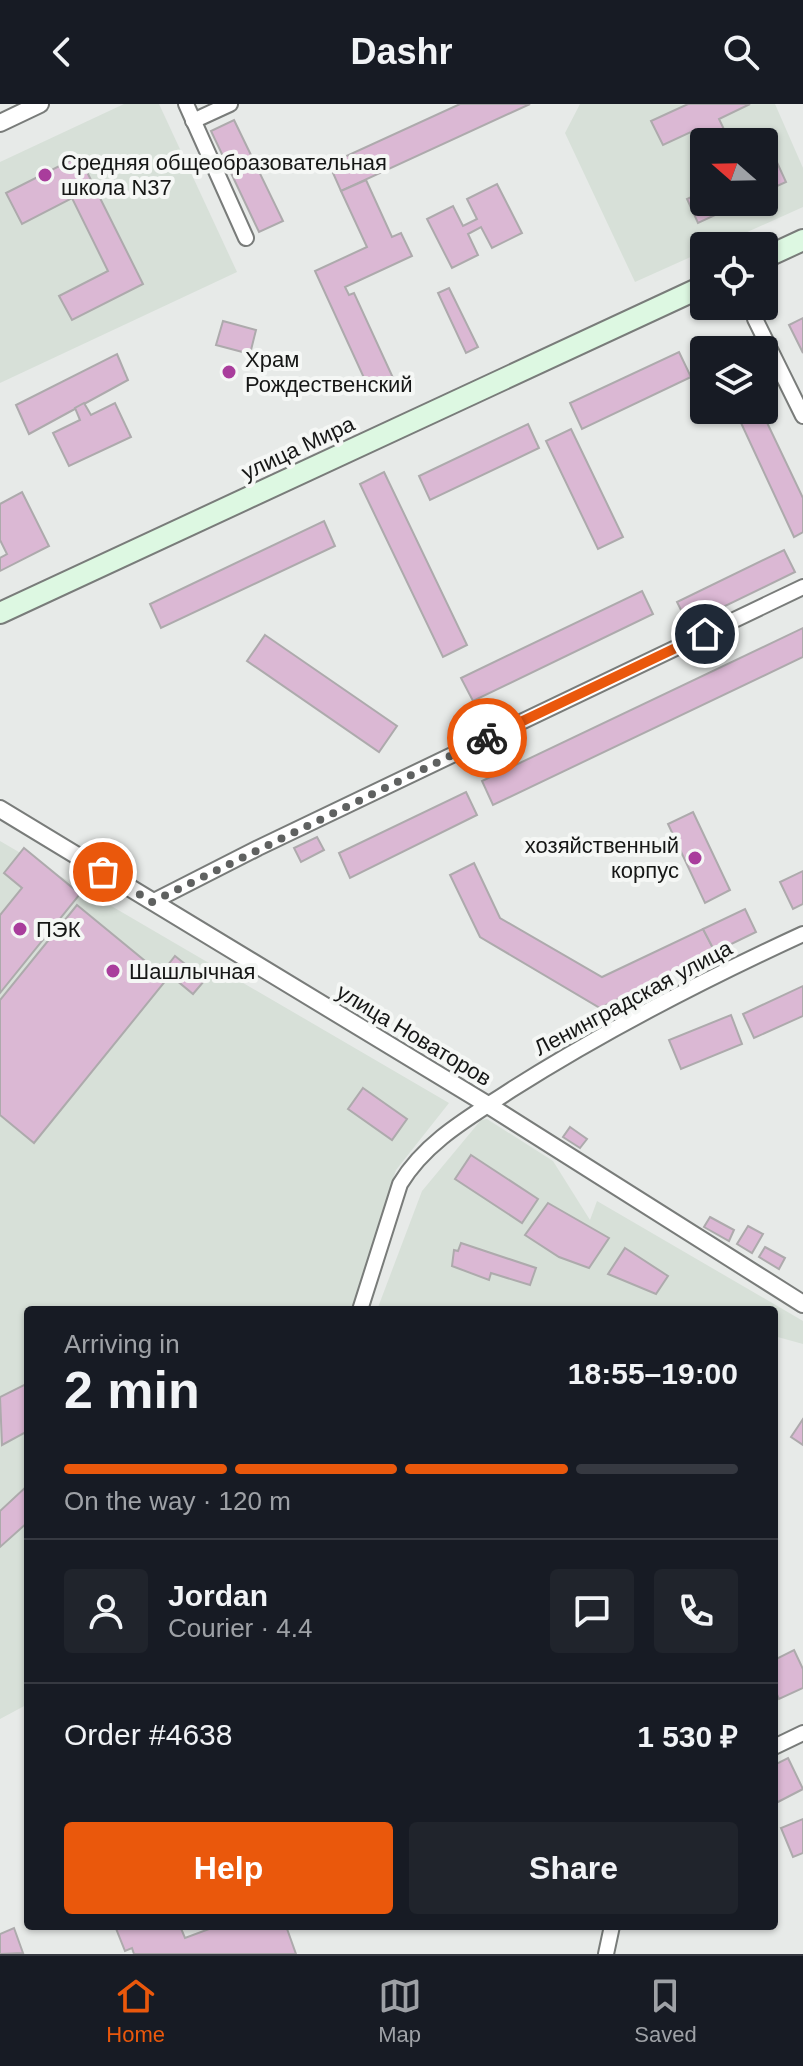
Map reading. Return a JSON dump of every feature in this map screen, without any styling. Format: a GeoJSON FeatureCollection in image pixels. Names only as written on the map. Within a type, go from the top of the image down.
{"type":"FeatureCollection","features":[{"type":"Feature","properties":{"kind":"main road"},"geometry":{"type":"LineString","coordinates":[[778,252],[803,240]]}},
{"type":"Feature","properties":{"kind":"main road","name":"улица Мира"},"geometry":{"type":"LineString","coordinates":[[0,613],[690,293]]}},
{"type":"Feature","properties":{"kind":"street"},"geometry":{"type":"LineString","coordinates":[[0,123],[40,104]]}},
{"type":"Feature","properties":{"kind":"street"},"geometry":{"type":"LineString","coordinates":[[186,104],[246,238]]}},
{"type":"Feature","properties":{"kind":"street"},"geometry":{"type":"LineString","coordinates":[[193,121],[230,104]]}},
{"type":"Feature","properties":{"kind":"street"},"geometry":{"type":"LineString","coordinates":[[755,320],[803,416]]}},
{"type":"Feature","properties":{"kind":"street"},"geometry":{"type":"LineString","coordinates":[[152,902],[272,841],[803,587]]}},
{"type":"Feature","properties":{"kind":"street","name":"улица Новаторов"},"geometry":{"type":"LineString","coordinates":[[0,809],[488,1105],[803,1304]]}},
{"type":"Feature","properties":{"kind":"street","name":"Ленинградская улица"},"geometry":{"type":"LineString","coordinates":[[361,1306],[400,1184],[410,1168],[438,1139],[579,1047],[803,934]]}},
{"type":"Feature","properties":{"kind":"street"},"geometry":{"type":"LineString","coordinates":[[778,1745],[803,1733]]}},
{"type":"Feature","properties":{"kind":"street"},"geometry":{"type":"LineString","coordinates":[[606,1954],[611,1930]]}},
{"type":"Feature","properties":{"kind":"shaded area"},"geometry":{"type":"Polygon","coordinates":[[[124,104],[159,104],[237,272],[0,383],[0,162],[124,104]]]}},
{"type":"Feature","properties":{"kind":"shaded area"},"geometry":{"type":"Polygon","coordinates":[[[580,104],[775,104],[803,168],[803,207],[747,232],[690,232],[690,257],[635,282],[565,133],[580,104]]]}},
{"type":"Feature","properties":{"kind":"shaded area"},"geometry":{"type":"Polygon","coordinates":[[[0,841],[449,1103],[396,1170],[353,1306],[24,1306],[24,1706],[0,1719],[0,841]]]}},
{"type":"Feature","properties":{"kind":"shaded area"},"geometry":{"type":"Polygon","coordinates":[[[487,1119],[553,1161],[590,1220],[597,1201],[777,1306],[379,1306],[422,1191],[481,1120],[487,1119]]]}},
{"type":"Feature","properties":{"kind":"shaded area"},"geometry":{"type":"Polygon","coordinates":[[[778,1306],[803,1321],[803,1344],[778,1337],[778,1306]]]}},
{"type":"Feature","properties":{"kind":"building"},"geometry":{"type":"Polygon","coordinates":[[[460,104],[530,104],[341,191],[329,164],[460,104]]]}},
{"type":"Feature","properties":{"kind":"building"},"geometry":{"type":"Polygon","coordinates":[[[688,104],[750,104],[719,119],[723,128],[690,128],[690,132],[663,145],[651,121],[688,104]]]}},
{"type":"Feature","properties":{"kind":"building"},"geometry":{"type":"Polygon","coordinates":[[[234,120],[283,221],[259,232],[211,131],[234,120]]]}},
{"type":"Feature","properties":{"kind":"building"},"geometry":{"type":"Polygon","coordinates":[[[79,156],[143,284],[72,320],[59,296],[108,271],[72,198],[22,224],[6,193],[79,156]]]}},
{"type":"Feature","properties":{"kind":"building"},"geometry":{"type":"Polygon","coordinates":[[[778,165],[786,182],[778,186],[778,165]]]}},
{"type":"Feature","properties":{"kind":"building"},"geometry":{"type":"Polygon","coordinates":[[[366,180],[392,237],[401,233],[412,256],[345,287],[349,295],[354,293],[394,380],[370,391],[315,271],[367,247],[341,191],[366,180]]]}},
{"type":"Feature","properties":{"kind":"building"},"geometry":{"type":"Polygon","coordinates":[[[497,184],[522,233],[492,248],[481,227],[468,234],[478,255],[452,268],[427,219],[453,206],[463,226],[477,219],[467,199],[497,184]]]}},
{"type":"Feature","properties":{"kind":"building"},"geometry":{"type":"Polygon","coordinates":[[[695,216],[713,216],[698,223],[695,216]]]}},
{"type":"Feature","properties":{"kind":"building"},"geometry":{"type":"Polygon","coordinates":[[[449,288],[478,347],[466,353],[438,293],[449,288]]]}},
{"type":"Feature","properties":{"kind":"building"},"geometry":{"type":"Polygon","coordinates":[[[803,318],[803,353],[789,325],[803,318]]]}},
{"type":"Feature","properties":{"kind":"building"},"geometry":{"type":"Polygon","coordinates":[[[223,321],[256,330],[250,354],[216,345],[223,321]]]}},
{"type":"Feature","properties":{"kind":"building"},"geometry":{"type":"Polygon","coordinates":[[[679,352],[690,375],[582,429],[570,403],[679,352]]]}},
{"type":"Feature","properties":{"kind":"building"},"geometry":{"type":"Polygon","coordinates":[[[117,354],[128,380],[29,434],[16,405],[117,354]]]}},
{"type":"Feature","properties":{"kind":"building"},"geometry":{"type":"Polygon","coordinates":[[[84,403],[91,415],[115,403],[131,437],[69,466],[53,433],[80,420],[75,408],[84,403]]]}},
{"type":"Feature","properties":{"kind":"building"},"geometry":{"type":"Polygon","coordinates":[[[528,424],[539,448],[430,500],[419,476],[528,424]]]}},
{"type":"Feature","properties":{"kind":"building"},"geometry":{"type":"Polygon","coordinates":[[[742,424],[768,424],[803,498],[803,532],[794,537],[742,424]]]}},
{"type":"Feature","properties":{"kind":"building"},"geometry":{"type":"Polygon","coordinates":[[[571,429],[623,537],[598,549],[546,441],[571,429]]]}},
{"type":"Feature","properties":{"kind":"building"},"geometry":{"type":"Polygon","coordinates":[[[384,472],[467,645],[443,657],[360,484],[384,472]]]}},
{"type":"Feature","properties":{"kind":"building"},"geometry":{"type":"Polygon","coordinates":[[[22,492],[49,546],[0,571],[0,558],[7,554],[0,540],[0,504],[22,492]]]}},
{"type":"Feature","properties":{"kind":"building"},"geometry":{"type":"Polygon","coordinates":[[[324,521],[335,546],[161,628],[150,604],[324,521]]]}},
{"type":"Feature","properties":{"kind":"building"},"geometry":{"type":"Polygon","coordinates":[[[784,550],[795,572],[688,624],[677,602],[784,550]]]}},
{"type":"Feature","properties":{"kind":"building"},"geometry":{"type":"Polygon","coordinates":[[[642,591],[653,614],[473,701],[461,678],[642,591]]]}},
{"type":"Feature","properties":{"kind":"building"},"geometry":{"type":"Polygon","coordinates":[[[803,628],[803,657],[493,805],[482,781],[803,628]]]}},
{"type":"Feature","properties":{"kind":"building"},"geometry":{"type":"Polygon","coordinates":[[[265,635],[397,726],[379,752],[247,661],[265,635]]]}},
{"type":"Feature","properties":{"kind":"building"},"geometry":{"type":"Polygon","coordinates":[[[466,792],[477,815],[350,878],[339,853],[466,792]]]}},
{"type":"Feature","properties":{"kind":"building"},"geometry":{"type":"Polygon","coordinates":[[[693,812],[730,890],[705,903],[668,824],[693,812]]]}},
{"type":"Feature","properties":{"kind":"building"},"geometry":{"type":"Polygon","coordinates":[[[317,837],[324,850],[301,862],[294,848],[317,837]]]}},
{"type":"Feature","properties":{"kind":"building"},"geometry":{"type":"Polygon","coordinates":[[[24,848],[80,894],[0,993],[0,915],[22,888],[4,873],[24,848]]]}},
{"type":"Feature","properties":{"kind":"building"},"geometry":{"type":"Polygon","coordinates":[[[474,863],[500,918],[602,977],[703,929],[715,952],[600,1008],[480,937],[450,875],[474,863]]]}},
{"type":"Feature","properties":{"kind":"building"},"geometry":{"type":"Polygon","coordinates":[[[803,871],[803,904],[793,909],[780,882],[803,871]]]}},
{"type":"Feature","properties":{"kind":"building"},"geometry":{"type":"Polygon","coordinates":[[[77,905],[167,979],[34,1143],[0,1115],[0,1000],[77,905]]]}},
{"type":"Feature","properties":{"kind":"building"},"geometry":{"type":"Polygon","coordinates":[[[745,909],[756,932],[715,952],[703,929],[745,909]]]}},
{"type":"Feature","properties":{"kind":"building"},"geometry":{"type":"Polygon","coordinates":[[[175,956],[205,980],[193,994],[164,970],[175,956]]]}},
{"type":"Feature","properties":{"kind":"building"},"geometry":{"type":"Polygon","coordinates":[[[803,986],[803,1016],[754,1038],[743,1014],[803,986]]]}},
{"type":"Feature","properties":{"kind":"building"},"geometry":{"type":"Polygon","coordinates":[[[731,1015],[742,1044],[681,1069],[669,1040],[731,1015]]]}},
{"type":"Feature","properties":{"kind":"building"},"geometry":{"type":"Polygon","coordinates":[[[363,1088],[407,1119],[392,1140],[348,1109],[363,1088]]]}},
{"type":"Feature","properties":{"kind":"building"},"geometry":{"type":"Polygon","coordinates":[[[570,1127],[587,1139],[580,1148],[563,1137],[570,1127]]]}},
{"type":"Feature","properties":{"kind":"building"},"geometry":{"type":"Polygon","coordinates":[[[471,1155],[538,1199],[522,1223],[455,1179],[471,1155]]]}},
{"type":"Feature","properties":{"kind":"building"},"geometry":{"type":"Polygon","coordinates":[[[548,1203],[609,1238],[589,1268],[559,1257],[525,1235],[548,1203]]]}},
{"type":"Feature","properties":{"kind":"building"},"geometry":{"type":"Polygon","coordinates":[[[710,1217],[734,1230],[729,1241],[704,1227],[710,1217]]]}},
{"type":"Feature","properties":{"kind":"building"},"geometry":{"type":"Polygon","coordinates":[[[748,1226],[763,1234],[752,1253],[737,1244],[748,1226]]]}},
{"type":"Feature","properties":{"kind":"building"},"geometry":{"type":"Polygon","coordinates":[[[461,1243],[536,1268],[530,1285],[491,1273],[489,1280],[452,1266],[454,1250],[458,1251],[461,1243]]]}},
{"type":"Feature","properties":{"kind":"building"},"geometry":{"type":"Polygon","coordinates":[[[765,1247],[785,1258],[779,1269],[759,1257],[765,1247]]]}},
{"type":"Feature","properties":{"kind":"building"},"geometry":{"type":"Polygon","coordinates":[[[625,1248],[668,1276],[656,1294],[608,1274],[625,1248]]]}},
{"type":"Feature","properties":{"kind":"building"},"geometry":{"type":"Polygon","coordinates":[[[24,1385],[24,1433],[2,1445],[0,1397],[24,1385]]]}},
{"type":"Feature","properties":{"kind":"building"},"geometry":{"type":"Polygon","coordinates":[[[803,1419],[803,1445],[791,1437],[803,1419]]]}},
{"type":"Feature","properties":{"kind":"building"},"geometry":{"type":"Polygon","coordinates":[[[24,1489],[24,1526],[0,1547],[0,1511],[24,1489]]]}},
{"type":"Feature","properties":{"kind":"building"},"geometry":{"type":"Polygon","coordinates":[[[794,1650],[803,1669],[803,1688],[779,1699],[778,1697],[778,1658],[794,1650]]]}},
{"type":"Feature","properties":{"kind":"building"},"geometry":{"type":"Polygon","coordinates":[[[788,1758],[803,1789],[778,1802],[778,1763],[788,1758]]]}},
{"type":"Feature","properties":{"kind":"building"},"geometry":{"type":"Polygon","coordinates":[[[803,1819],[803,1853],[793,1857],[781,1828],[803,1819]]]}},
{"type":"Feature","properties":{"kind":"building"},"geometry":{"type":"Polygon","coordinates":[[[14,1928],[23,1953],[0,1954],[0,1934],[14,1928]]]}},
{"type":"Feature","properties":{"kind":"building"},"geometry":{"type":"Polygon","coordinates":[[[117,1930],[182,1930],[185,1938],[206,1930],[287,1930],[296,1954],[134,1954],[132,1948],[125,1951],[117,1930]]]}},
{"type":"Feature","properties":{"kind":"way so far"},"geometry":{"type":"LineString","coordinates":[[103,872],[152,902],[487,738]]}},
{"type":"Feature","properties":{"kind":"place","name":"Средняя общеобразовательная школа N37"},"geometry":{"type":"Point","coordinates":[45,175]}},
{"type":"Feature","properties":{"kind":"place","name":"Храм Рождественский"},"geometry":{"type":"Point","coordinates":[229,372]}},
{"type":"Feature","properties":{"kind":"place","name":"хозяйственный корпус"},"geometry":{"type":"Point","coordinates":[695,858]}},
{"type":"Feature","properties":{"kind":"place","name":"ПЭК"},"geometry":{"type":"Point","coordinates":[20,929]}},
{"type":"Feature","properties":{"kind":"place","name":"Шашлычная"},"geometry":{"type":"Point","coordinates":[113,971]}},
{"type":"Feature","properties":{"kind":"route"},"geometry":{"type":"LineString","coordinates":[[487,738],[705,634]]}}]}
